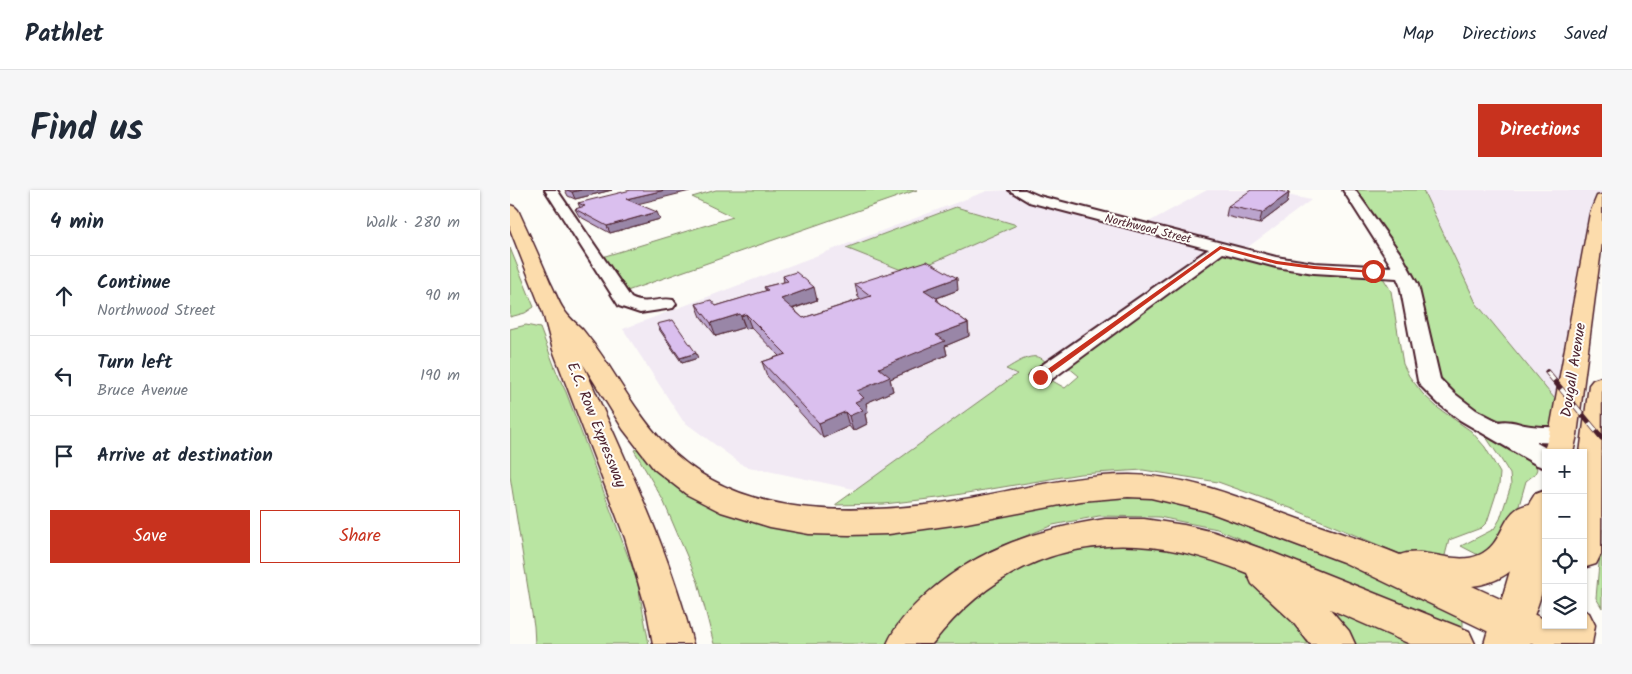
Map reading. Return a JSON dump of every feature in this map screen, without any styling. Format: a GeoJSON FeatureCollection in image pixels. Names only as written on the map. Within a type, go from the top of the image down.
{"type":"FeatureCollection","features":[{"type":"Feature","properties":{"kind":"main road","name":"Dougall Avenue"},"geometry":{"type":"LineString","coordinates":[[1561,444],[1598,213],[1602,199]]}},
{"type":"Feature","properties":{"kind":"main road","name":"E.C. Row Expressway"},"geometry":{"type":"LineString","coordinates":[[510,210],[554,313],[565,350],[652,566],[666,612],[673,644]]}},
{"type":"Feature","properties":{"kind":"main road"},"geometry":{"type":"LineString","coordinates":[[554,313],[582,344],[633,421],[663,460],[679,474],[705,490],[740,506],[761,513],[807,522],[873,523],[966,511],[1078,489],[1128,486],[1154,488],[1205,498],[1364,555],[1440,572],[1466,572],[1481,570],[1506,556],[1527,519],[1542,509]]}},
{"type":"Feature","properties":{"kind":"main road","name":"Dougall Avenue"},"geometry":{"type":"LineString","coordinates":[[1585,539],[1602,385]]}},
{"type":"Feature","properties":{"kind":"main road"},"geometry":{"type":"LineString","coordinates":[[1508,634],[1519,605],[1542,518]]}},
{"type":"Feature","properties":{"kind":"main road"},"geometry":{"type":"LineString","coordinates":[[906,644],[932,613],[974,577],[1016,555],[1061,539],[1085,534],[1111,532],[1159,533],[1208,544],[1249,558],[1455,644]]}},
{"type":"Feature","properties":{"kind":"main road"},"geometry":{"type":"LineString","coordinates":[[1364,555],[1508,634],[1556,644]]}},
{"type":"Feature","properties":{"kind":"main road"},"geometry":{"type":"LineString","coordinates":[[1249,558],[1306,609],[1335,644]]}},
{"type":"Feature","properties":{"kind":"main road"},"geometry":{"type":"LineString","coordinates":[[1572,644],[1574,629]]}},
{"type":"Feature","properties":{"kind":"street"},"geometry":{"type":"LineString","coordinates":[[551,190],[569,206],[591,253],[625,302],[632,307],[650,307],[667,304]]}},
{"type":"Feature","properties":{"kind":"street","name":"Northwood Street"},"geometry":{"type":"LineString","coordinates":[[1015,190],[1034,199],[1276,262],[1314,268],[1402,273]]}},
{"type":"Feature","properties":{"kind":"street"},"geometry":{"type":"LineString","coordinates":[[1349,190],[1394,256],[1409,285],[1429,381],[1447,399],[1468,415],[1542,457]]}},
{"type":"Feature","properties":{"kind":"street"},"geometry":{"type":"LineString","coordinates":[[1040,377],[1220,248]]}},
{"type":"Feature","properties":{"kind":"street"},"geometry":{"type":"LineString","coordinates":[[1468,415],[1522,433],[1540,435],[1561,444]]}},
{"type":"Feature","properties":{"kind":"shaded area"},"geometry":{"type":"Polygon","coordinates":[[[1009,190],[1210,248],[868,492],[744,466],[683,421],[623,329],[987,191],[1009,190]]]}},
{"type":"Feature","properties":{"kind":"shaded area"},"geometry":{"type":"Polygon","coordinates":[[[1207,190],[1263,190],[1311,200],[1244,250],[1145,224],[1207,190]]]}},
{"type":"Feature","properties":{"kind":"shaded area"},"geometry":{"type":"Polygon","coordinates":[[[1423,190],[1602,190],[1602,193],[1595,201],[1559,404],[1476,303],[1423,190]]]}},
{"type":"Feature","properties":{"kind":"green space"},"geometry":{"type":"Polygon","coordinates":[[[716,190],[917,190],[627,291],[602,257],[733,217],[692,197],[716,190]]]}},
{"type":"Feature","properties":{"kind":"green space"},"geometry":{"type":"Polygon","coordinates":[[[1355,190],[1423,190],[1476,303],[1559,404],[1554,425],[1535,428],[1511,424],[1484,414],[1456,395],[1441,378],[1410,267],[1355,190]]]}},
{"type":"Feature","properties":{"kind":"green space"},"geometry":{"type":"Polygon","coordinates":[[[956,207],[1017,225],[909,273],[846,248],[956,207]]]}},
{"type":"Feature","properties":{"kind":"green space"},"geometry":{"type":"Polygon","coordinates":[[[510,248],[534,307],[525,313],[510,317],[510,248]]]}},
{"type":"Feature","properties":{"kind":"green space"},"geometry":{"type":"Polygon","coordinates":[[[1218,254],[1382,276],[1391,291],[1403,364],[1409,376],[1423,394],[1438,408],[1471,431],[1485,447],[1500,473],[1499,485],[1487,522],[1481,528],[1449,540],[1443,563],[1414,560],[1293,509],[1218,482],[1143,470],[1080,474],[938,498],[884,504],[835,505],[1017,374],[1006,369],[1022,360],[1033,357],[1043,359],[1047,364],[1028,378],[1041,383],[1049,379],[1065,388],[1079,376],[1068,367],[1218,254]]]}},
{"type":"Feature","properties":{"kind":"green space"},"geometry":{"type":"Polygon","coordinates":[[[526,325],[540,328],[566,392],[637,580],[649,644],[535,644],[534,626],[510,476],[510,329],[526,325]]]}},
{"type":"Feature","properties":{"kind":"green space"},"geometry":{"type":"Polygon","coordinates":[[[1472,425],[1533,460],[1537,469],[1535,474],[1526,481],[1511,534],[1484,558],[1461,546],[1494,529],[1500,519],[1511,485],[1510,474],[1502,461],[1486,437],[1472,425]]]}},
{"type":"Feature","properties":{"kind":"green space"},"geometry":{"type":"Polygon","coordinates":[[[642,447],[772,522],[1120,494],[1165,497],[1244,518],[1463,611],[1463,628],[1405,609],[1217,529],[1159,517],[1099,516],[1053,525],[991,550],[939,583],[887,644],[714,644],[698,582],[663,500],[634,450],[642,447]]]}},
{"type":"Feature","properties":{"kind":"green space"},"geometry":{"type":"Polygon","coordinates":[[[1602,529],[1602,608],[1596,598],[1602,529]]]}},
{"type":"Feature","properties":{"kind":"green space"},"geometry":{"type":"Polygon","coordinates":[[[1116,541],[1189,547],[1234,564],[1289,603],[1323,644],[929,644],[947,618],[997,579],[1050,556],[1116,541]]]}},
{"type":"Feature","properties":{"kind":"green space"},"geometry":{"type":"Polygon","coordinates":[[[1349,610],[1426,644],[1351,644],[1331,617],[1349,610]]]}},
{"type":"Feature","properties":{"kind":"building"},"geometry":{"type":"Polygon","coordinates":[[[631,190],[665,190],[626,199],[657,212],[607,226],[575,209],[585,206],[578,203],[631,190]]]}},
{"type":"Feature","properties":{"kind":"building"},"geometry":{"type":"Polygon","coordinates":[[[1251,190],[1275,190],[1289,193],[1262,213],[1228,206],[1251,190]]]}},
{"type":"Feature","properties":{"kind":"building"},"geometry":{"type":"Polygon","coordinates":[[[927,261],[957,278],[924,290],[968,323],[936,335],[945,341],[879,368],[890,377],[857,391],[864,398],[855,402],[863,410],[849,416],[845,412],[819,423],[762,362],[786,354],[746,314],[711,323],[696,304],[711,300],[716,306],[768,290],[764,287],[788,281],[783,276],[796,272],[814,287],[781,299],[803,318],[871,296],[855,284],[927,261]]]}},
{"type":"Feature","properties":{"kind":"building"},"geometry":{"type":"Polygon","coordinates":[[[673,320],[696,353],[680,358],[657,324],[673,320]]]}},
{"type":"Feature","properties":{"kind":"railway"},"geometry":{"type":"LineString","coordinates":[[1547,372],[1602,438]]}},
{"type":"Feature","properties":{"kind":"route"},"geometry":{"type":"LineString","coordinates":[[1040,377],[1220,248],[1276,262],[1314,268],[1373,271]]}}]}
